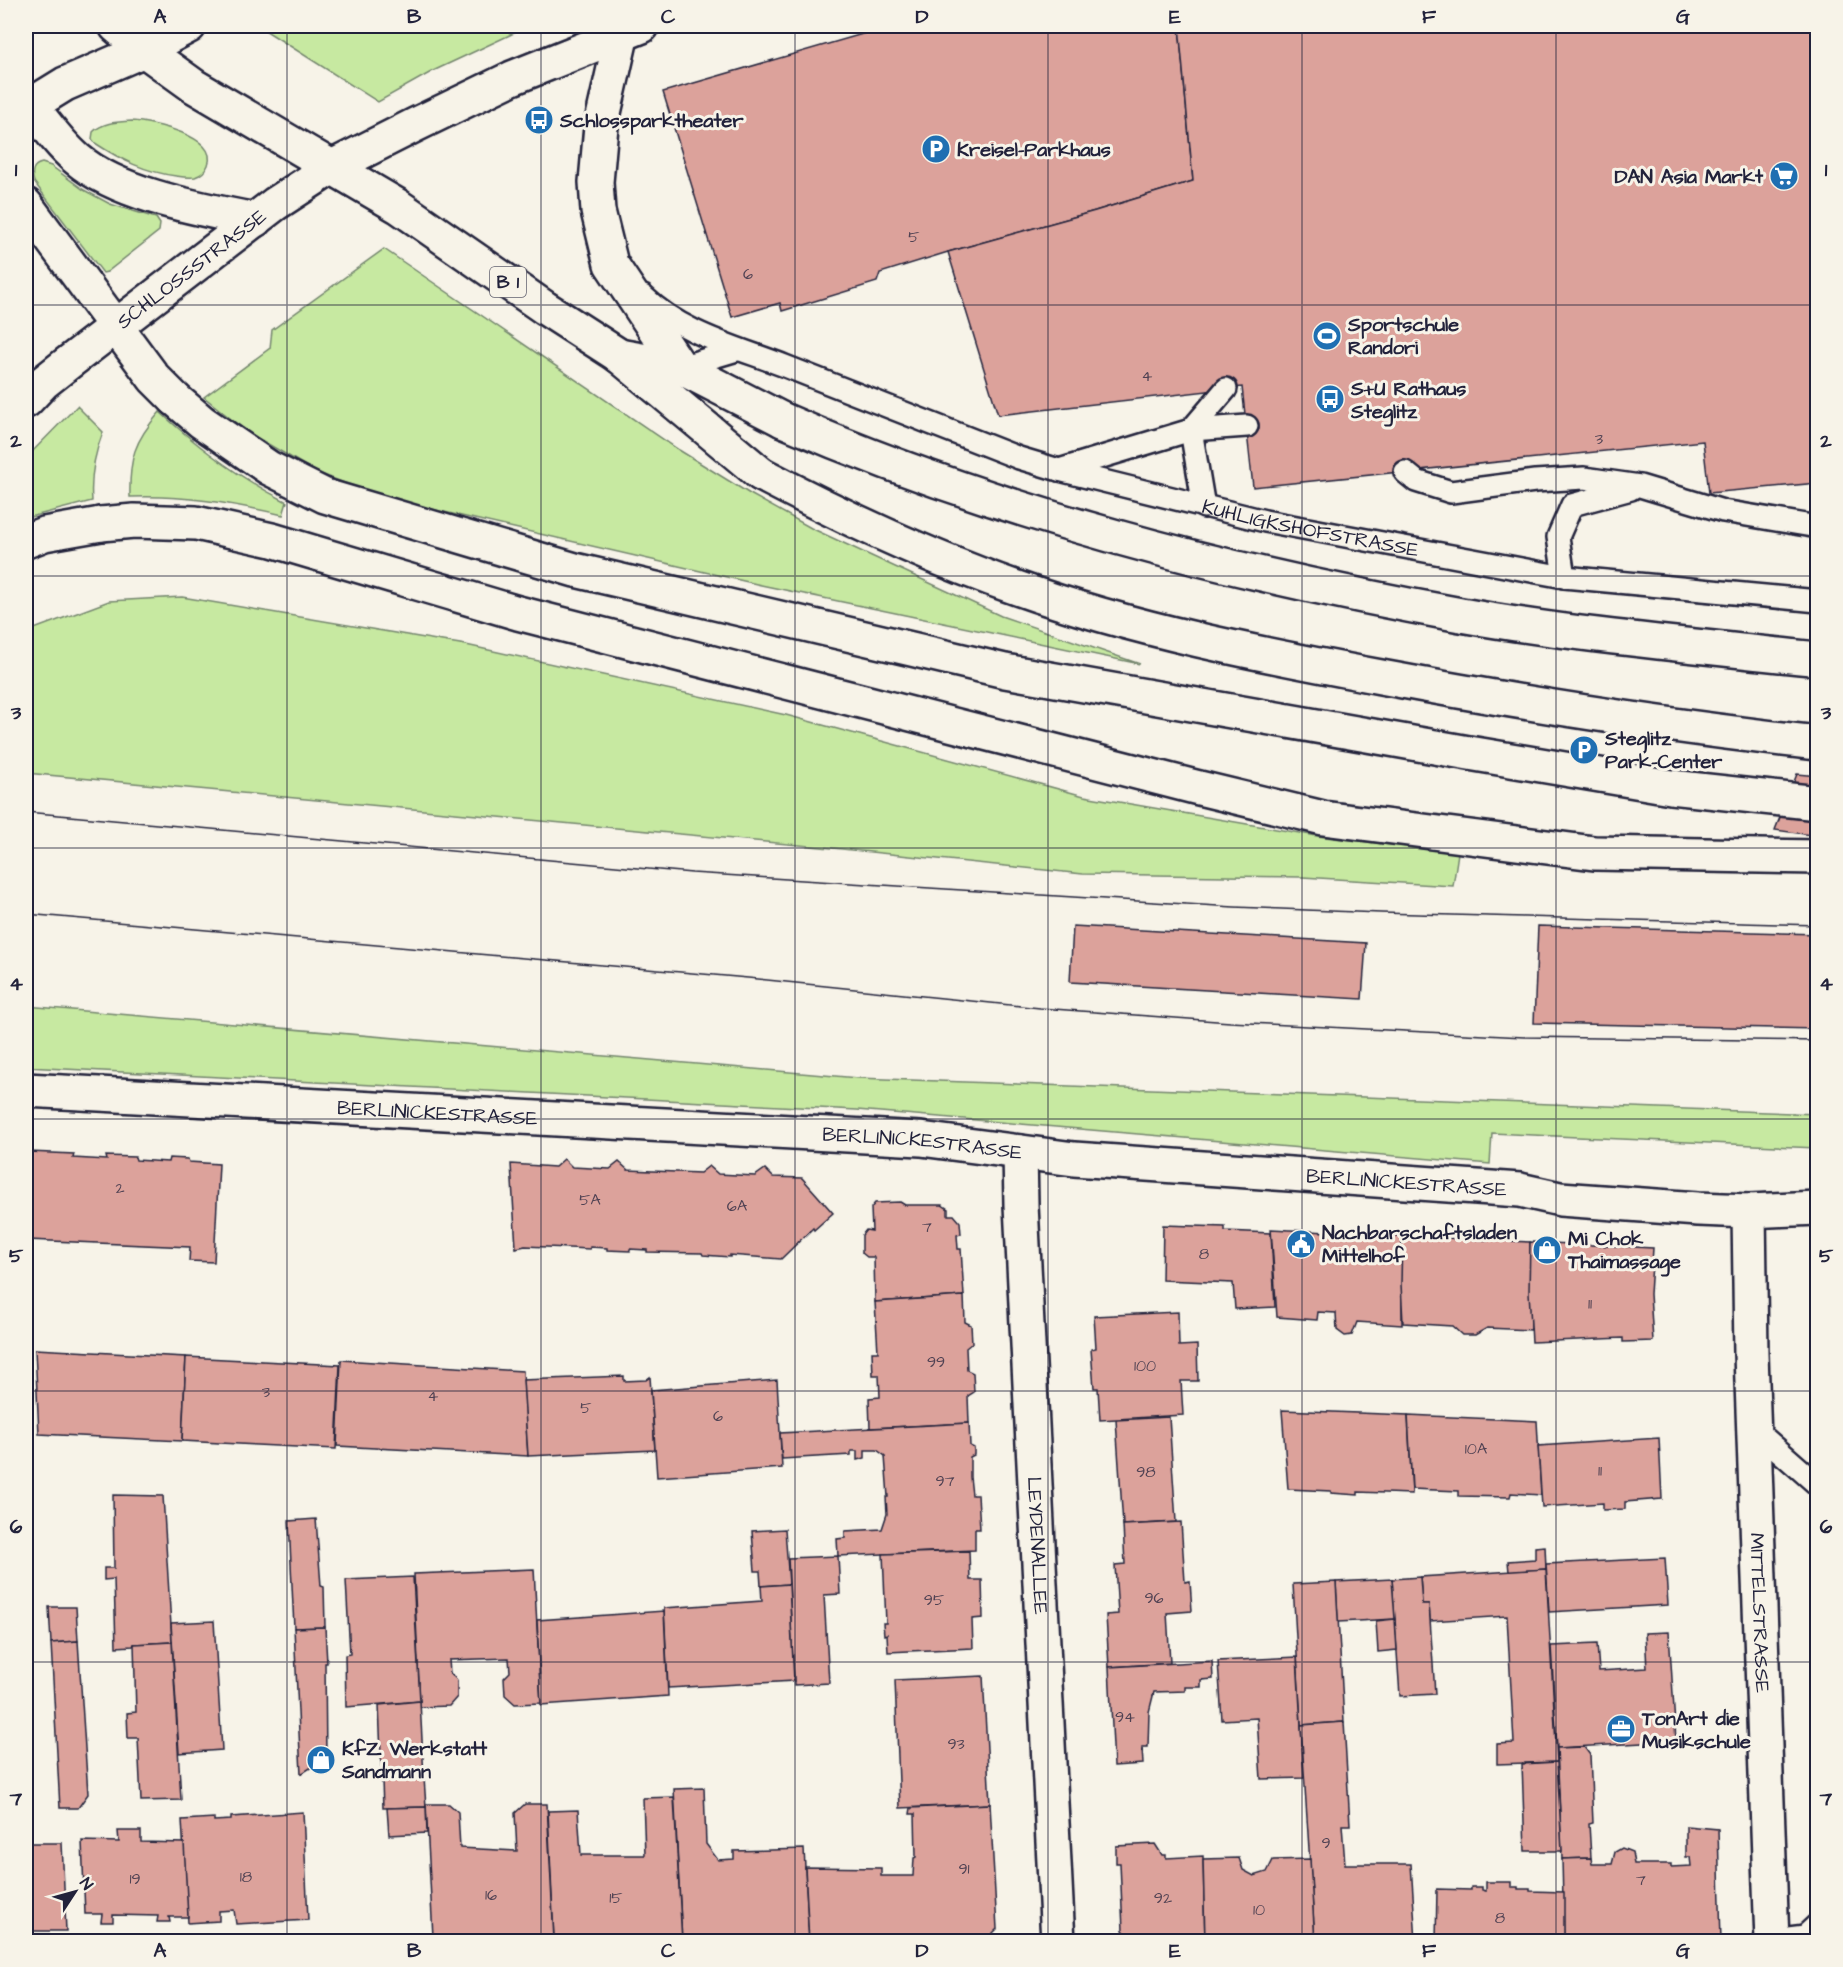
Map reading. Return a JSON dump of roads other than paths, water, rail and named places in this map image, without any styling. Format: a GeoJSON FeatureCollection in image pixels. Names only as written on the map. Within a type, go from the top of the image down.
{"type":"FeatureCollection","features":[{"type":"Feature","properties":{"kind":"main road","name":"B 1"},"geometry":{"type":"LineString","coordinates":[[116,26],[144,50],[194,86],[398,206],[545,308],[618,355]]}},
{"type":"Feature","properties":{"kind":"main road"},"geometry":{"type":"LineString","coordinates":[[189,26],[144,50],[65,84],[27,104],[75,158],[93,171],[127,187],[206,210],[255,220]]}},
{"type":"Feature","properties":{"kind":"main road"},"geometry":{"type":"LineString","coordinates":[[632,29],[601,126],[596,182],[598,211],[611,264],[680,367]]}},
{"type":"Feature","properties":{"kind":"main road","name":"SCHLOSSSTRASSE"},"geometry":{"type":"LineString","coordinates":[[26,205],[116,326],[255,220],[332,167],[512,78],[632,29]]}},
{"type":"Feature","properties":{"kind":"main road"},"geometry":{"type":"LineString","coordinates":[[26,401],[44,382],[116,326],[154,378],[175,399],[202,422],[269,468],[325,496],[574,570],[1005,671],[1671,787],[1818,803]]}},
{"type":"Feature","properties":{"kind":"main road"},"geometry":{"type":"LineString","coordinates":[[618,355],[680,367],[783,420],[952,486],[1070,524],[1245,571],[1488,619],[1605,636],[1818,660]]}},
{"type":"Feature","properties":{"kind":"main road"},"geometry":{"type":"LineString","coordinates":[[618,355],[761,474],[894,541],[1018,588],[1240,651],[1477,695],[1710,731],[1818,742]]}},
{"type":"Feature","properties":{"kind":"main road"},"geometry":{"type":"LineString","coordinates":[[26,541],[53,532],[101,524],[134,521],[196,523],[272,540],[518,613],[621,638],[760,677],[1323,818],[1594,853],[1818,857]]}},
{"type":"Feature","properties":{"kind":"main road","name":"BERLINICKESTRASSE"},"geometry":{"type":"LineString","coordinates":[[26,1090],[921,1138],[1074,1159],[1520,1190],[1560,1199],[1749,1211],[1818,1209]]}},
{"type":"Feature","properties":{"kind":"main road","name":"LEYDENALLEE"},"geometry":{"type":"LineString","coordinates":[[1020,1152],[1058,1941]]}},
{"type":"Feature","properties":{"kind":"main road","name":"MITTELSTRASSE"},"geometry":{"type":"LineString","coordinates":[[1749,1211],[1748,1258],[1753,1428],[1772,1941]]}},
{"type":"Feature","properties":{"kind":"lane","name":"KUHLIGKSHOFSTRASSE"},"geometry":{"type":"LineString","coordinates":[[611,264],[657,309],[691,329],[737,350],[780,364],[1019,458],[1059,470],[1204,507],[1351,538],[1564,578],[1818,601]]}},
{"type":"Feature","properties":{"kind":"lane"},"geometry":{"type":"LineString","coordinates":[[680,367],[737,350]]}},
{"type":"Feature","properties":{"kind":"lane"},"geometry":{"type":"LineString","coordinates":[[1191,430],[1226,389]]}},
{"type":"Feature","properties":{"kind":"lane"},"geometry":{"type":"LineString","coordinates":[[1059,470],[1191,430],[1247,426]]}},
{"type":"Feature","properties":{"kind":"lane"},"geometry":{"type":"LineString","coordinates":[[1191,430],[1204,507]]}},
{"type":"Feature","properties":{"kind":"lane"},"geometry":{"type":"LineString","coordinates":[[1405,471],[1416,481],[1451,492],[1535,481],[1584,478],[1640,486],[1723,511],[1818,527]]}},
{"type":"Feature","properties":{"kind":"lane"},"geometry":{"type":"LineString","coordinates":[[1564,578],[1558,537],[1572,505],[1640,486]]}},
{"type":"Feature","properties":{"kind":"lane"},"geometry":{"type":"LineString","coordinates":[[1753,1428],[1818,1485]]}},
{"type":"Feature","properties":{"kind":"lane","name":"MITTELSTRASSE"},"geometry":{"type":"LineString","coordinates":[[1772,1941],[1805,1936],[1818,1924]]}},
{"type":"Feature","properties":{"kind":"tram line"},"geometry":{"type":"LineString","coordinates":[[26,812],[692,873],[1234,907],[1818,925]]}},
{"type":"Feature","properties":{"kind":"tram line"},"geometry":{"type":"LineString","coordinates":[[26,914],[748,978],[1040,1008],[1230,1022],[1524,1037],[1818,1041]]}},
{"type":"Feature","properties":{"kind":"place","name":"Schlossparktheater"},"geometry":{"type":"Point","coordinates":[539,120]}},
{"type":"Feature","properties":{"kind":"place","name":"Kreisel-Parkhaus"},"geometry":{"type":"Point","coordinates":[936,149]}},
{"type":"Feature","properties":{"kind":"place","name":"DAN Asia Markt"},"geometry":{"type":"Point","coordinates":[1784,176]}},
{"type":"Feature","properties":{"kind":"place","name":"Sportschule Randori"},"geometry":{"type":"Point","coordinates":[1327,336]}},
{"type":"Feature","properties":{"kind":"place","name":"S+U Rathaus Steglitz"},"geometry":{"type":"Point","coordinates":[1330,399]}},
{"type":"Feature","properties":{"kind":"place","name":"Steglitz Park-Center"},"geometry":{"type":"Point","coordinates":[1584,750]}},
{"type":"Feature","properties":{"kind":"place","name":"Nachbarschaftsladen Mittelhof"},"geometry":{"type":"Point","coordinates":[1301,1244]}},
{"type":"Feature","properties":{"kind":"place","name":"Mi Chok Thaimassage"},"geometry":{"type":"Point","coordinates":[1547,1250]}},
{"type":"Feature","properties":{"kind":"place","name":"TonArt die Musikschule"},"geometry":{"type":"Point","coordinates":[1621,1729]}},
{"type":"Feature","properties":{"kind":"place","name":"KfZ Werkstatt Sandmann"},"geometry":{"type":"Point","coordinates":[321,1760]}}]}
